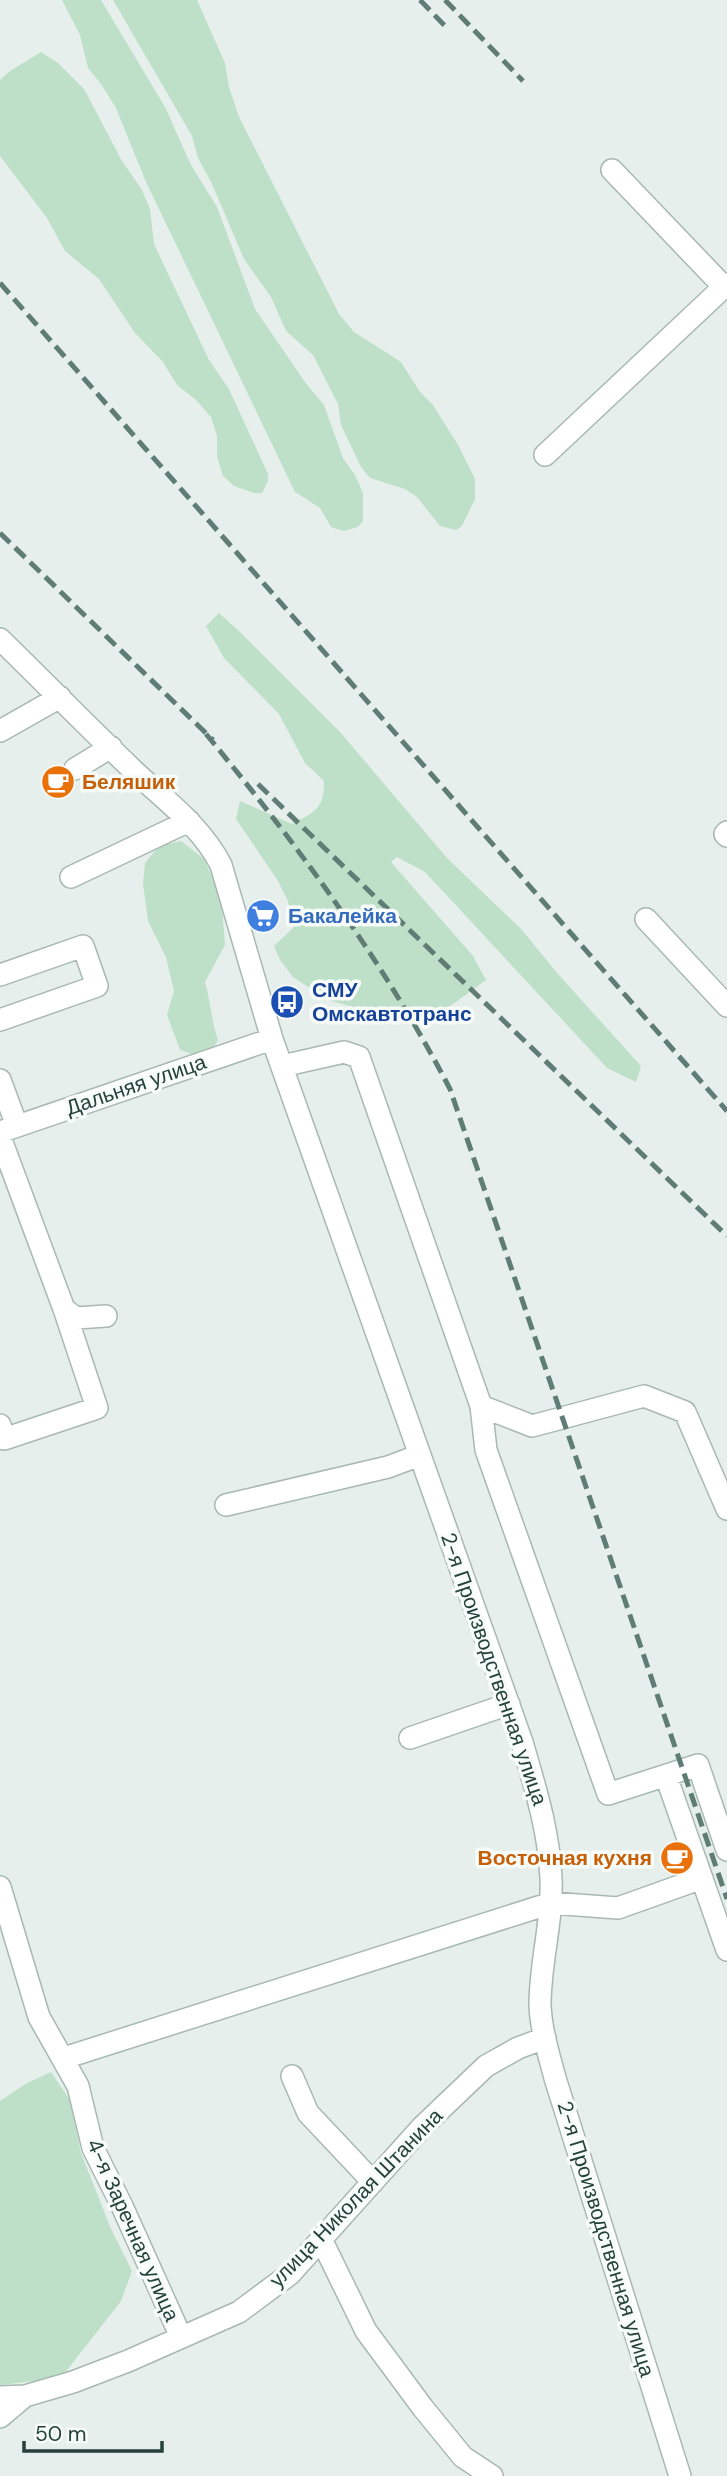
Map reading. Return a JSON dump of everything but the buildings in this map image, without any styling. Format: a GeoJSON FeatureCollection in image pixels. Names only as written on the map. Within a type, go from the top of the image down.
{"type":"FeatureCollection","features":[{"type":"Feature","properties":{"kind":"street"},"geometry":{"type":"LineString","coordinates":[[545,455],[726,285],[612,170]]}},
{"type":"Feature","properties":{"kind":"street","name":"2-я Производственная улица"},"geometry":{"type":"LineString","coordinates":[[0,639],[189,821],[211,845],[222,865],[272,1039],[509,1704],[543,1814],[551,1877],[551,1903],[540,2006],[545,2038],[559,2091],[680,2476]]}},
{"type":"Feature","properties":{"kind":"street"},"geometry":{"type":"LineString","coordinates":[[0,731],[60,698]]}},
{"type":"Feature","properties":{"kind":"street"},"geometry":{"type":"LineString","coordinates":[[75,769],[111,747]]}},
{"type":"Feature","properties":{"kind":"street"},"geometry":{"type":"LineString","coordinates":[[71,877],[189,821]]}},
{"type":"Feature","properties":{"kind":"street"},"geometry":{"type":"LineString","coordinates":[[646,919],[727,1006]]}},
{"type":"Feature","properties":{"kind":"street"},"geometry":{"type":"LineString","coordinates":[[0,975],[83,946],[97,986],[0,1020]]}},
{"type":"Feature","properties":{"kind":"street","name":"Дальняя улица"},"geometry":{"type":"LineString","coordinates":[[6,1132],[272,1039]]}},
{"type":"Feature","properties":{"kind":"street"},"geometry":{"type":"LineString","coordinates":[[282,1066],[344,1052],[359,1057],[481,1406],[486,1450],[608,1794],[698,1765],[727,1850]]}},
{"type":"Feature","properties":{"kind":"street"},"geometry":{"type":"LineString","coordinates":[[0,1080],[6,1132],[97,1408],[4,1439],[0,1425]]}},
{"type":"Feature","properties":{"kind":"street"},"geometry":{"type":"LineString","coordinates":[[64,1309],[76,1318],[106,1316]]}},
{"type":"Feature","properties":{"kind":"street"},"geometry":{"type":"LineString","coordinates":[[481,1406],[532,1426],[644,1396],[685,1412],[727,1509]]}},
{"type":"Feature","properties":{"kind":"street"},"geometry":{"type":"LineString","coordinates":[[226,1505],[388,1467],[421,1455]]}},
{"type":"Feature","properties":{"kind":"street"},"geometry":{"type":"LineString","coordinates":[[410,1738],[509,1704]]}},
{"type":"Feature","properties":{"kind":"street"},"geometry":{"type":"LineString","coordinates":[[666,1776],[727,1950]]}},
{"type":"Feature","properties":{"kind":"street"},"geometry":{"type":"LineString","coordinates":[[64,2058],[551,1903],[618,1908],[702,1878]]}},
{"type":"Feature","properties":{"kind":"street","name":"4-я Заречная улица"},"geometry":{"type":"LineString","coordinates":[[0,1887],[39,2017],[78,2086],[93,2148],[181,2337]]}},
{"type":"Feature","properties":{"kind":"street","name":"улица Николая Штанина"},"geometry":{"type":"LineString","coordinates":[[0,2397],[25,2396],[95,2373],[239,2312],[289,2274],[422,2127],[486,2066],[518,2048],[545,2038]]}},
{"type":"Feature","properties":{"kind":"street"},"geometry":{"type":"LineString","coordinates":[[292,2076],[308,2113],[373,2182]]}},
{"type":"Feature","properties":{"kind":"street"},"geometry":{"type":"LineString","coordinates":[[321,2239],[366,2331],[463,2457],[492,2476]]}},
{"type":"Feature","properties":{"kind":"street"},"geometry":{"type":"LineString","coordinates":[[0,2417],[25,2396]]}},
{"type":"Feature","properties":{"kind":"green space"},"geometry":{"type":"Polygon","coordinates":[[[62,0],[101,0],[165,107],[191,165],[217,207],[255,309],[324,405],[343,458],[363,493],[363,521],[358,527],[344,531],[331,527],[320,508],[295,492],[146,182],[116,108],[88,68],[80,35],[62,0]]]}},
{"type":"Feature","properties":{"kind":"green space"},"geometry":{"type":"Polygon","coordinates":[[[113,0],[197,0],[225,63],[229,87],[239,117],[339,314],[354,332],[401,362],[420,392],[433,405],[475,479],[475,499],[462,526],[456,530],[440,526],[417,497],[405,489],[370,478],[361,467],[341,425],[338,404],[313,355],[286,331],[271,297],[244,259],[198,158],[192,136],[113,0]]]}},
{"type":"Feature","properties":{"kind":"green space"},"geometry":{"type":"Polygon","coordinates":[[[41,52],[58,63],[84,89],[122,161],[142,190],[150,209],[154,244],[209,360],[229,389],[268,474],[268,481],[262,493],[234,486],[223,476],[211,417],[177,385],[163,362],[135,333],[99,279],[65,251],[47,218],[0,156],[0,80],[41,52]]]}},
{"type":"Feature","properties":{"kind":"green space"},"geometry":{"type":"Polygon","coordinates":[[[219,613],[341,733],[447,858],[521,929],[641,1066],[636,1082],[607,1068],[425,872],[397,857],[391,862],[473,956],[486,980],[449,1007],[371,1012],[328,1000],[293,977],[280,960],[274,946],[293,928],[288,901],[278,881],[236,819],[240,801],[292,824],[307,816],[320,804],[324,781],[305,763],[279,714],[224,658],[206,626],[219,613]]]}},
{"type":"Feature","properties":{"kind":"green space"},"geometry":{"type":"Polygon","coordinates":[[[181,841],[204,859],[221,896],[225,945],[205,982],[218,1040],[211,1052],[195,1055],[180,1050],[167,1015],[174,991],[166,957],[148,921],[143,884],[145,863],[159,846],[181,841]]]}},
{"type":"Feature","properties":{"kind":"green space"},"geometry":{"type":"Polygon","coordinates":[[[51,2072],[70,2100],[81,2153],[111,2229],[132,2271],[121,2301],[61,2378],[0,2385],[0,2101],[27,2083],[51,2072]]]}},
{"type":"Feature","properties":{"kind":"railway"},"geometry":{"type":"LineString","coordinates":[[420,0],[446,27]]}},
{"type":"Feature","properties":{"kind":"railway"},"geometry":{"type":"LineString","coordinates":[[445,0],[523,81]]}},
{"type":"Feature","properties":{"kind":"railway"},"geometry":{"type":"LineString","coordinates":[[0,283],[727,1111]]}},
{"type":"Feature","properties":{"kind":"railway"},"geometry":{"type":"LineString","coordinates":[[0,533],[213,740]]}},
{"type":"Feature","properties":{"kind":"railway"},"geometry":{"type":"LineString","coordinates":[[206,734],[306,861],[368,950],[397,995],[450,1089],[727,1899]]}},
{"type":"Feature","properties":{"kind":"railway"},"geometry":{"type":"LineString","coordinates":[[258,784],[727,1236]]}},
{"type":"Feature","properties":{"kind":"place","name":"Беляшик"},"geometry":{"type":"Point","coordinates":[58,782]}},
{"type":"Feature","properties":{"kind":"place","name":"Бакалейка"},"geometry":{"type":"Point","coordinates":[263,916]}},
{"type":"Feature","properties":{"kind":"place","name":"СМУ Омскавтотранс"},"geometry":{"type":"Point","coordinates":[287,1002]}},
{"type":"Feature","properties":{"kind":"place","name":"Восточная кухня"},"geometry":{"type":"Point","coordinates":[677,1858]}}]}
